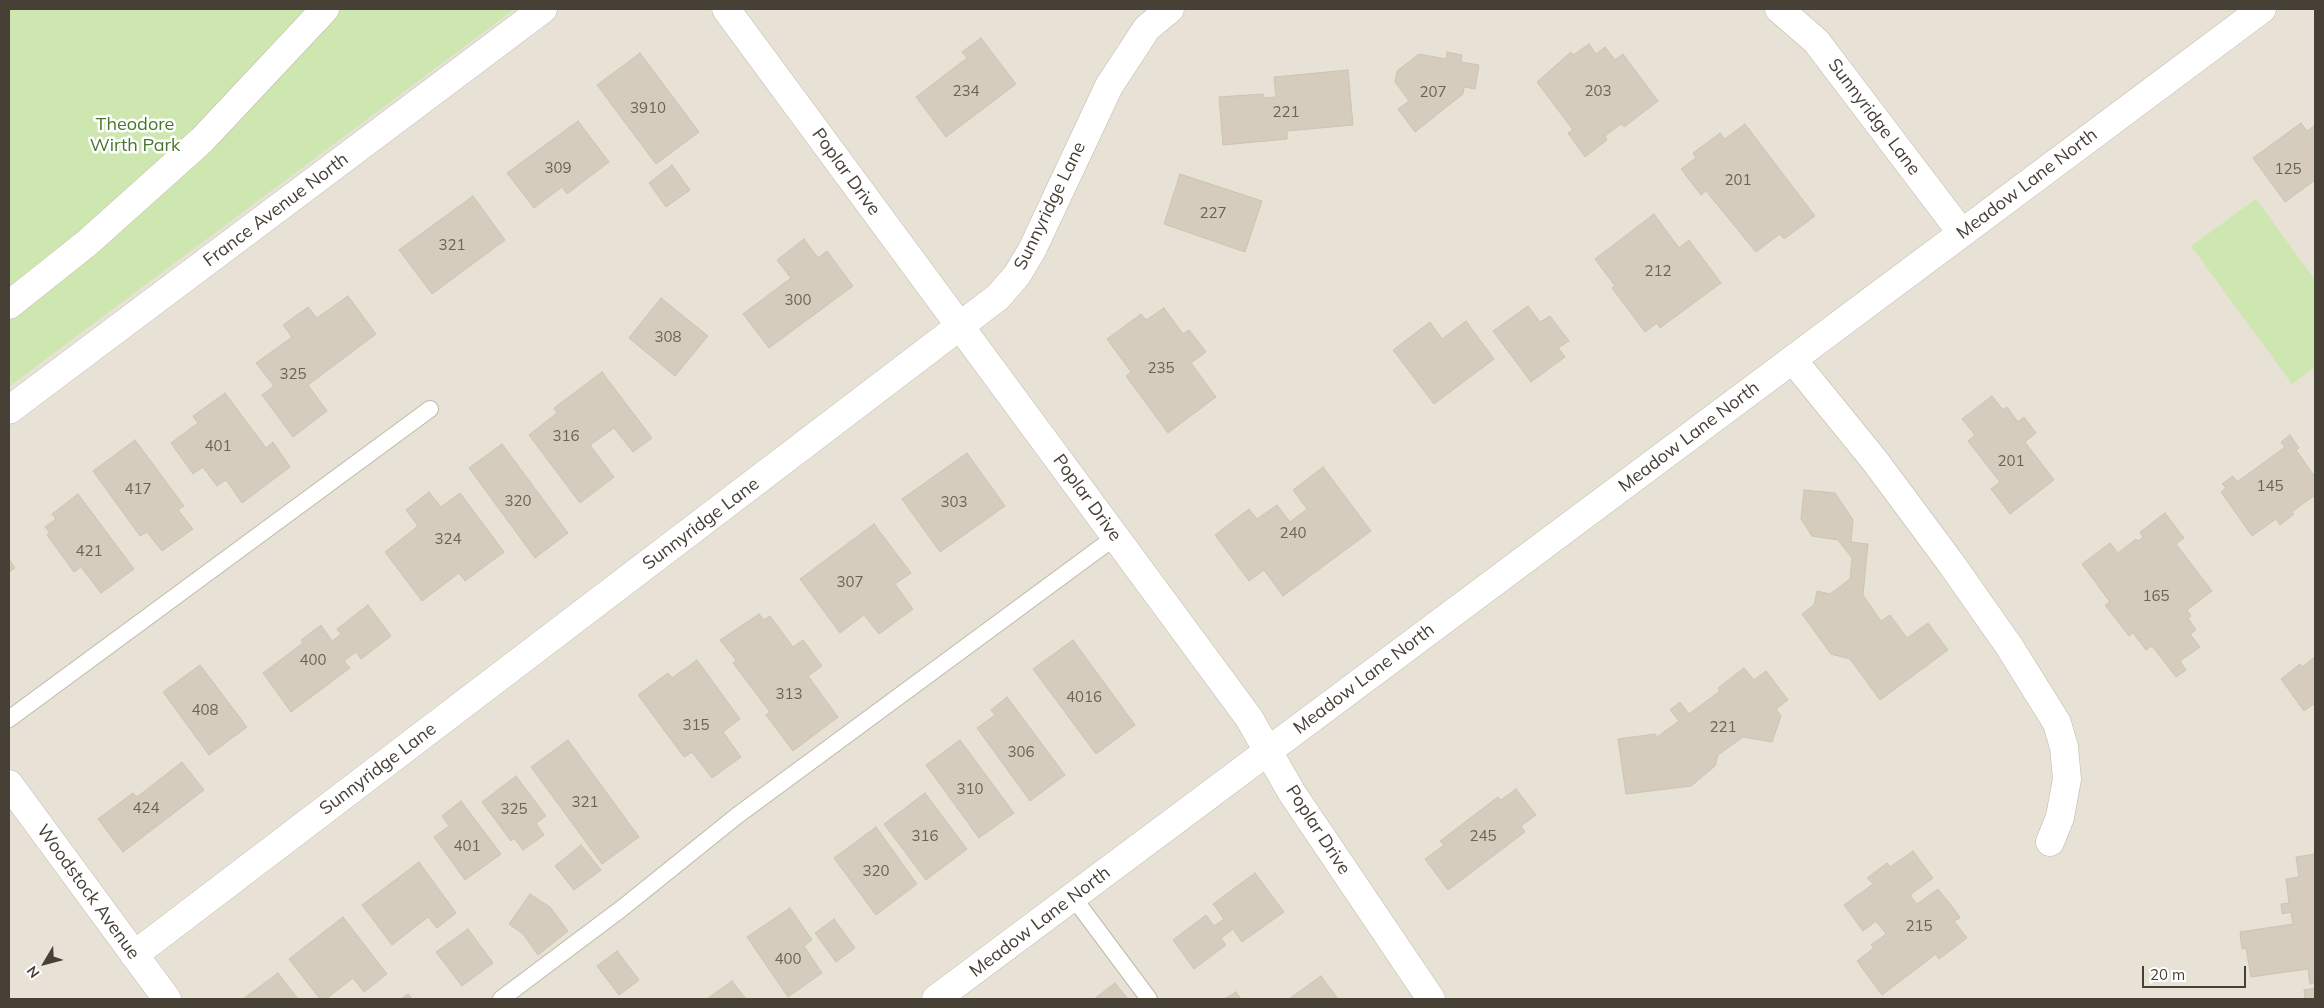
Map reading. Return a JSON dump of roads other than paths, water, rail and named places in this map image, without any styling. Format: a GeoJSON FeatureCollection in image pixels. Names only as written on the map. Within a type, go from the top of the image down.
{"type":"FeatureCollection","features":[{"type":"Feature","properties":{"kind":"street"},"geometry":{"type":"LineString","coordinates":[[9,304],[87,243],[202,140],[325,9]]}},
{"type":"Feature","properties":{"kind":"street","name":"France Avenue North"},"geometry":{"type":"LineString","coordinates":[[9,410],[543,9]]}},
{"type":"Feature","properties":{"kind":"street","name":"Poplar Drive"},"geometry":{"type":"LineString","coordinates":[[726,9],[1249,718],[1292,793],[1430,999]]}},
{"type":"Feature","properties":{"kind":"street","name":"Sunnyridge Lane"},"geometry":{"type":"LineString","coordinates":[[134,955],[998,297],[1017,275],[1032,250],[1110,86],[1147,28],[1170,9]]}},
{"type":"Feature","properties":{"kind":"street","name":"Sunnyridge Lane"},"geometry":{"type":"LineString","coordinates":[[1779,9],[1816,41],[1961,232]]}},
{"type":"Feature","properties":{"kind":"street","name":"Meadow Lane North"},"geometry":{"type":"LineString","coordinates":[[936,999],[2262,9]]}},
{"type":"Feature","properties":{"kind":"street"},"geometry":{"type":"LineString","coordinates":[[1793,360],[1875,461],[1950,562],[2028,675],[2057,723],[2064,747],[2067,779],[2060,817],[2050,842]]}},
{"type":"Feature","properties":{"kind":"street","name":"Woodstock Avenue"},"geometry":{"type":"LineString","coordinates":[[9,784],[167,999]]}},
{"type":"Feature","properties":{"kind":"lane"},"geometry":{"type":"LineString","coordinates":[[9,719],[430,409]]}},
{"type":"Feature","properties":{"kind":"lane"},"geometry":{"type":"LineString","coordinates":[[501,999],[621,908],[738,815],[1115,537]]}},
{"type":"Feature","properties":{"kind":"lane"},"geometry":{"type":"LineString","coordinates":[[1073,897],[1150,999]]}},
{"type":"Feature","properties":{"kind":"park label","name":"Theodore Wirth Park"},"geometry":{"type":"Point","coordinates":[135,135]}}]}
